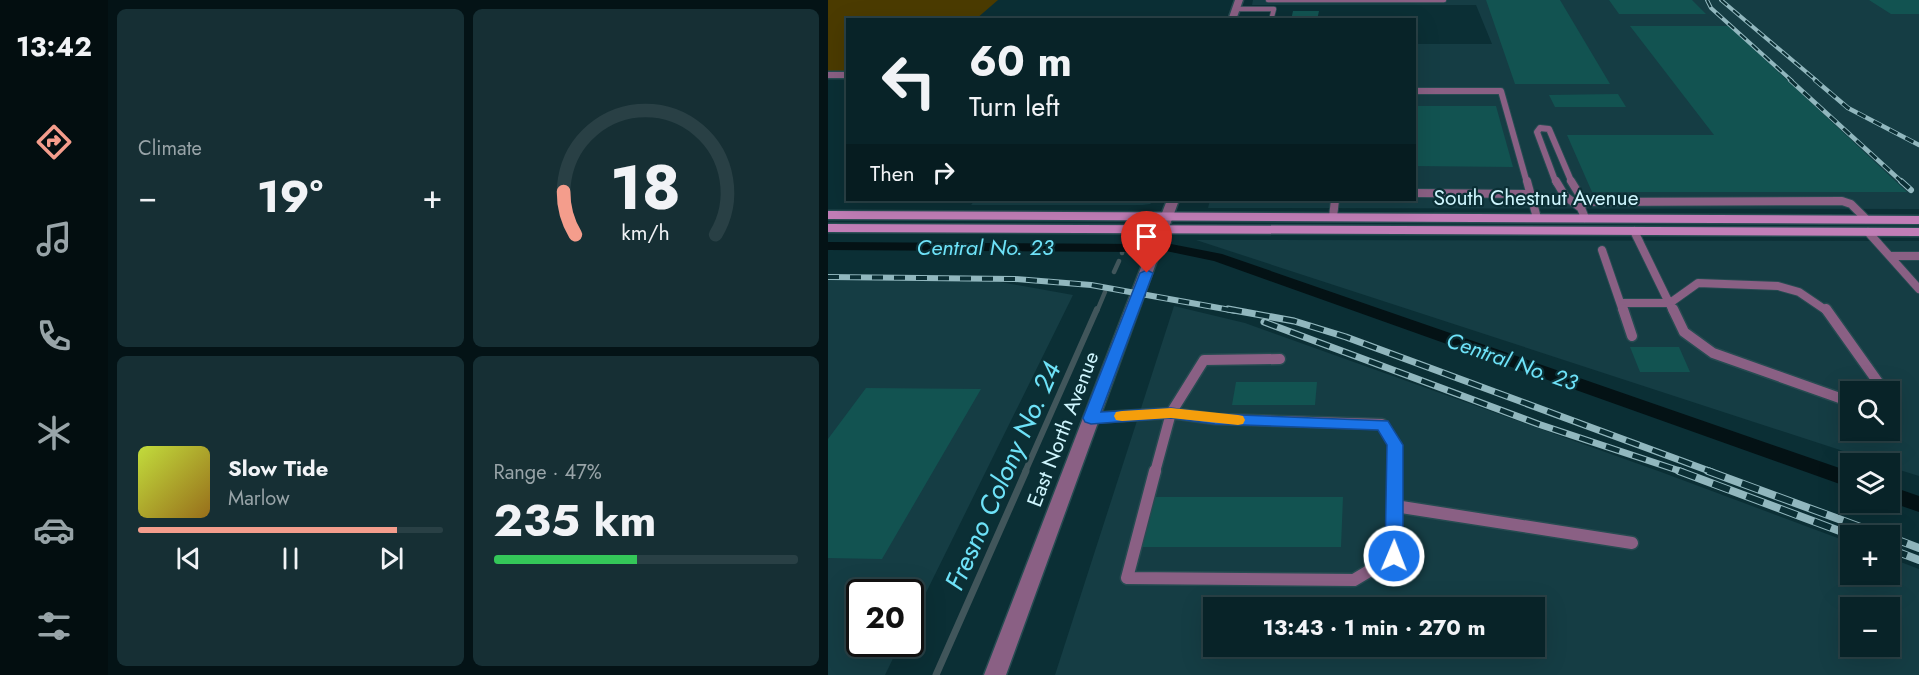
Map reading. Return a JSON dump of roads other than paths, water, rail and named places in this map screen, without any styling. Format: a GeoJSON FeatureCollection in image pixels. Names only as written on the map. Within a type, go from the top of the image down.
{"type":"FeatureCollection","features":[{"type":"Feature","properties":{"kind":"main road","name":"South Chestnut Avenue"},"geometry":{"type":"LineString","coordinates":[[828,215],[1161,235],[1333,216],[1537,218],[1584,209],[1867,226],[1919,232]]}},
{"type":"Feature","properties":{"kind":"main road","name":"South Chestnut Avenue"},"geometry":{"type":"LineString","coordinates":[[828,228],[1161,235],[1634,231],[1867,226],[1919,220]]}},
{"type":"Feature","properties":{"kind":"street"},"geometry":{"type":"LineString","coordinates":[[1233,18],[1239,0]]}},
{"type":"Feature","properties":{"kind":"street"},"geometry":{"type":"LineString","coordinates":[[828,75],[846,75]]}},
{"type":"Feature","properties":{"kind":"street","name":"East North Avenue"},"geometry":{"type":"LineString","coordinates":[[995,675],[1173,201]]}},
{"type":"Feature","properties":{"kind":"lane"},"geometry":{"type":"LineString","coordinates":[[1269,0],[1444,0]]}},
{"type":"Feature","properties":{"kind":"lane"},"geometry":{"type":"LineString","coordinates":[[1236,9],[1274,9],[1272,18]]}},
{"type":"Feature","properties":{"kind":"lane"},"geometry":{"type":"LineString","coordinates":[[1416,91],[1501,91],[1537,218]]}},
{"type":"Feature","properties":{"kind":"lane"},"geometry":{"type":"LineString","coordinates":[[1584,209],[1549,129],[1540,128],[1537,132],[1562,195],[1575,206],[1584,209],[1842,201],[1851,204],[1890,256],[1919,289]]}},
{"type":"Feature","properties":{"kind":"lane"},"geometry":{"type":"LineString","coordinates":[[1416,193],[1531,194]]}},
{"type":"Feature","properties":{"kind":"lane"},"geometry":{"type":"LineString","coordinates":[[1333,216],[1335,201]]}},
{"type":"Feature","properties":{"kind":"lane"},"geometry":{"type":"LineString","coordinates":[[1634,231],[1684,332],[1713,353],[1840,398]]}},
{"type":"Feature","properties":{"kind":"lane"},"geometry":{"type":"LineString","coordinates":[[1602,250],[1632,336]]}},
{"type":"Feature","properties":{"kind":"lane"},"geometry":{"type":"LineString","coordinates":[[1890,256],[1919,256]]}},
{"type":"Feature","properties":{"kind":"lane"},"geometry":{"type":"LineString","coordinates":[[1621,303],[1670,303],[1698,283],[1778,286],[1799,291],[1825,308],[1877,381]]}},
{"type":"Feature","properties":{"kind":"lane"},"geometry":{"type":"LineString","coordinates":[[1091,418],[1171,413],[1215,419],[1382,424],[1395,445],[1394,556],[1354,580],[1127,578],[1171,413],[1204,360],[1280,359]]}},
{"type":"Feature","properties":{"kind":"lane"},"geometry":{"type":"LineString","coordinates":[[1395,506],[1632,543]]}},
{"type":"Feature","properties":{"kind":"waterway","name":"Central No. 23"},"geometry":{"type":"LineString","coordinates":[[828,246],[1141,248]]}},
{"type":"Feature","properties":{"kind":"waterway","name":"Fresno Colony No. 24"},"geometry":{"type":"LineString","coordinates":[[1122,253],[1123,248]]}},
{"type":"Feature","properties":{"kind":"waterway","name":"Central No. 23"},"geometry":{"type":"LineString","coordinates":[[1171,248],[1217,257],[1840,476]]}},
{"type":"Feature","properties":{"kind":"waterway","name":"Fresno Colony No. 24"},"geometry":{"type":"LineString","coordinates":[[1114,272],[1119,261]]}},
{"type":"Feature","properties":{"kind":"waterway","name":"Fresno Colony No. 24"},"geometry":{"type":"LineString","coordinates":[[1097,311],[1105,292]]}},
{"type":"Feature","properties":{"kind":"waterway","name":"Fresno Colony No. 24"},"geometry":{"type":"LineString","coordinates":[[1025,472],[1097,309]]}},
{"type":"Feature","properties":{"kind":"waterway","name":"Fresno Colony No. 24"},"geometry":{"type":"LineString","coordinates":[[936,675],[1026,471]]}},
{"type":"Feature","properties":{"kind":"waterway","name":"Central No. 23"},"geometry":{"type":"LineString","coordinates":[[1900,497],[1919,504]]}},
{"type":"Feature","properties":{"kind":"railway"},"geometry":{"type":"LineString","coordinates":[[1707,0],[1711,8],[1792,81]]}},
{"type":"Feature","properties":{"kind":"railway"},"geometry":{"type":"LineString","coordinates":[[1721,0],[1817,81]]}},
{"type":"Feature","properties":{"kind":"railway"},"geometry":{"type":"LineString","coordinates":[[1790,80],[1903,183]]}},
{"type":"Feature","properties":{"kind":"railway"},"geometry":{"type":"LineString","coordinates":[[1815,80],[1848,108],[1919,145]]}},
{"type":"Feature","properties":{"kind":"railway"},"geometry":{"type":"LineString","coordinates":[[1901,181],[1911,190]]}},
{"type":"Feature","properties":{"kind":"railway"},"geometry":{"type":"LineString","coordinates":[[828,277],[1015,279],[1091,285],[1236,311]]}},
{"type":"Feature","properties":{"kind":"railway"},"geometry":{"type":"LineString","coordinates":[[1228,309],[1294,321],[1346,337],[1712,472]]}},
{"type":"Feature","properties":{"kind":"railway"},"geometry":{"type":"LineString","coordinates":[[1264,322],[1538,424],[1683,472]]}},
{"type":"Feature","properties":{"kind":"railway"},"geometry":{"type":"LineString","coordinates":[[1679,471],[1840,531]]}},
{"type":"Feature","properties":{"kind":"railway"},"geometry":{"type":"LineString","coordinates":[[1708,471],[1855,525]]}},
{"type":"Feature","properties":{"kind":"railway"},"geometry":{"type":"LineString","coordinates":[[1900,541],[1919,548]]}},
{"type":"Feature","properties":{"kind":"railway"},"geometry":{"type":"LineString","coordinates":[[1900,553],[1919,560]]}}]}
